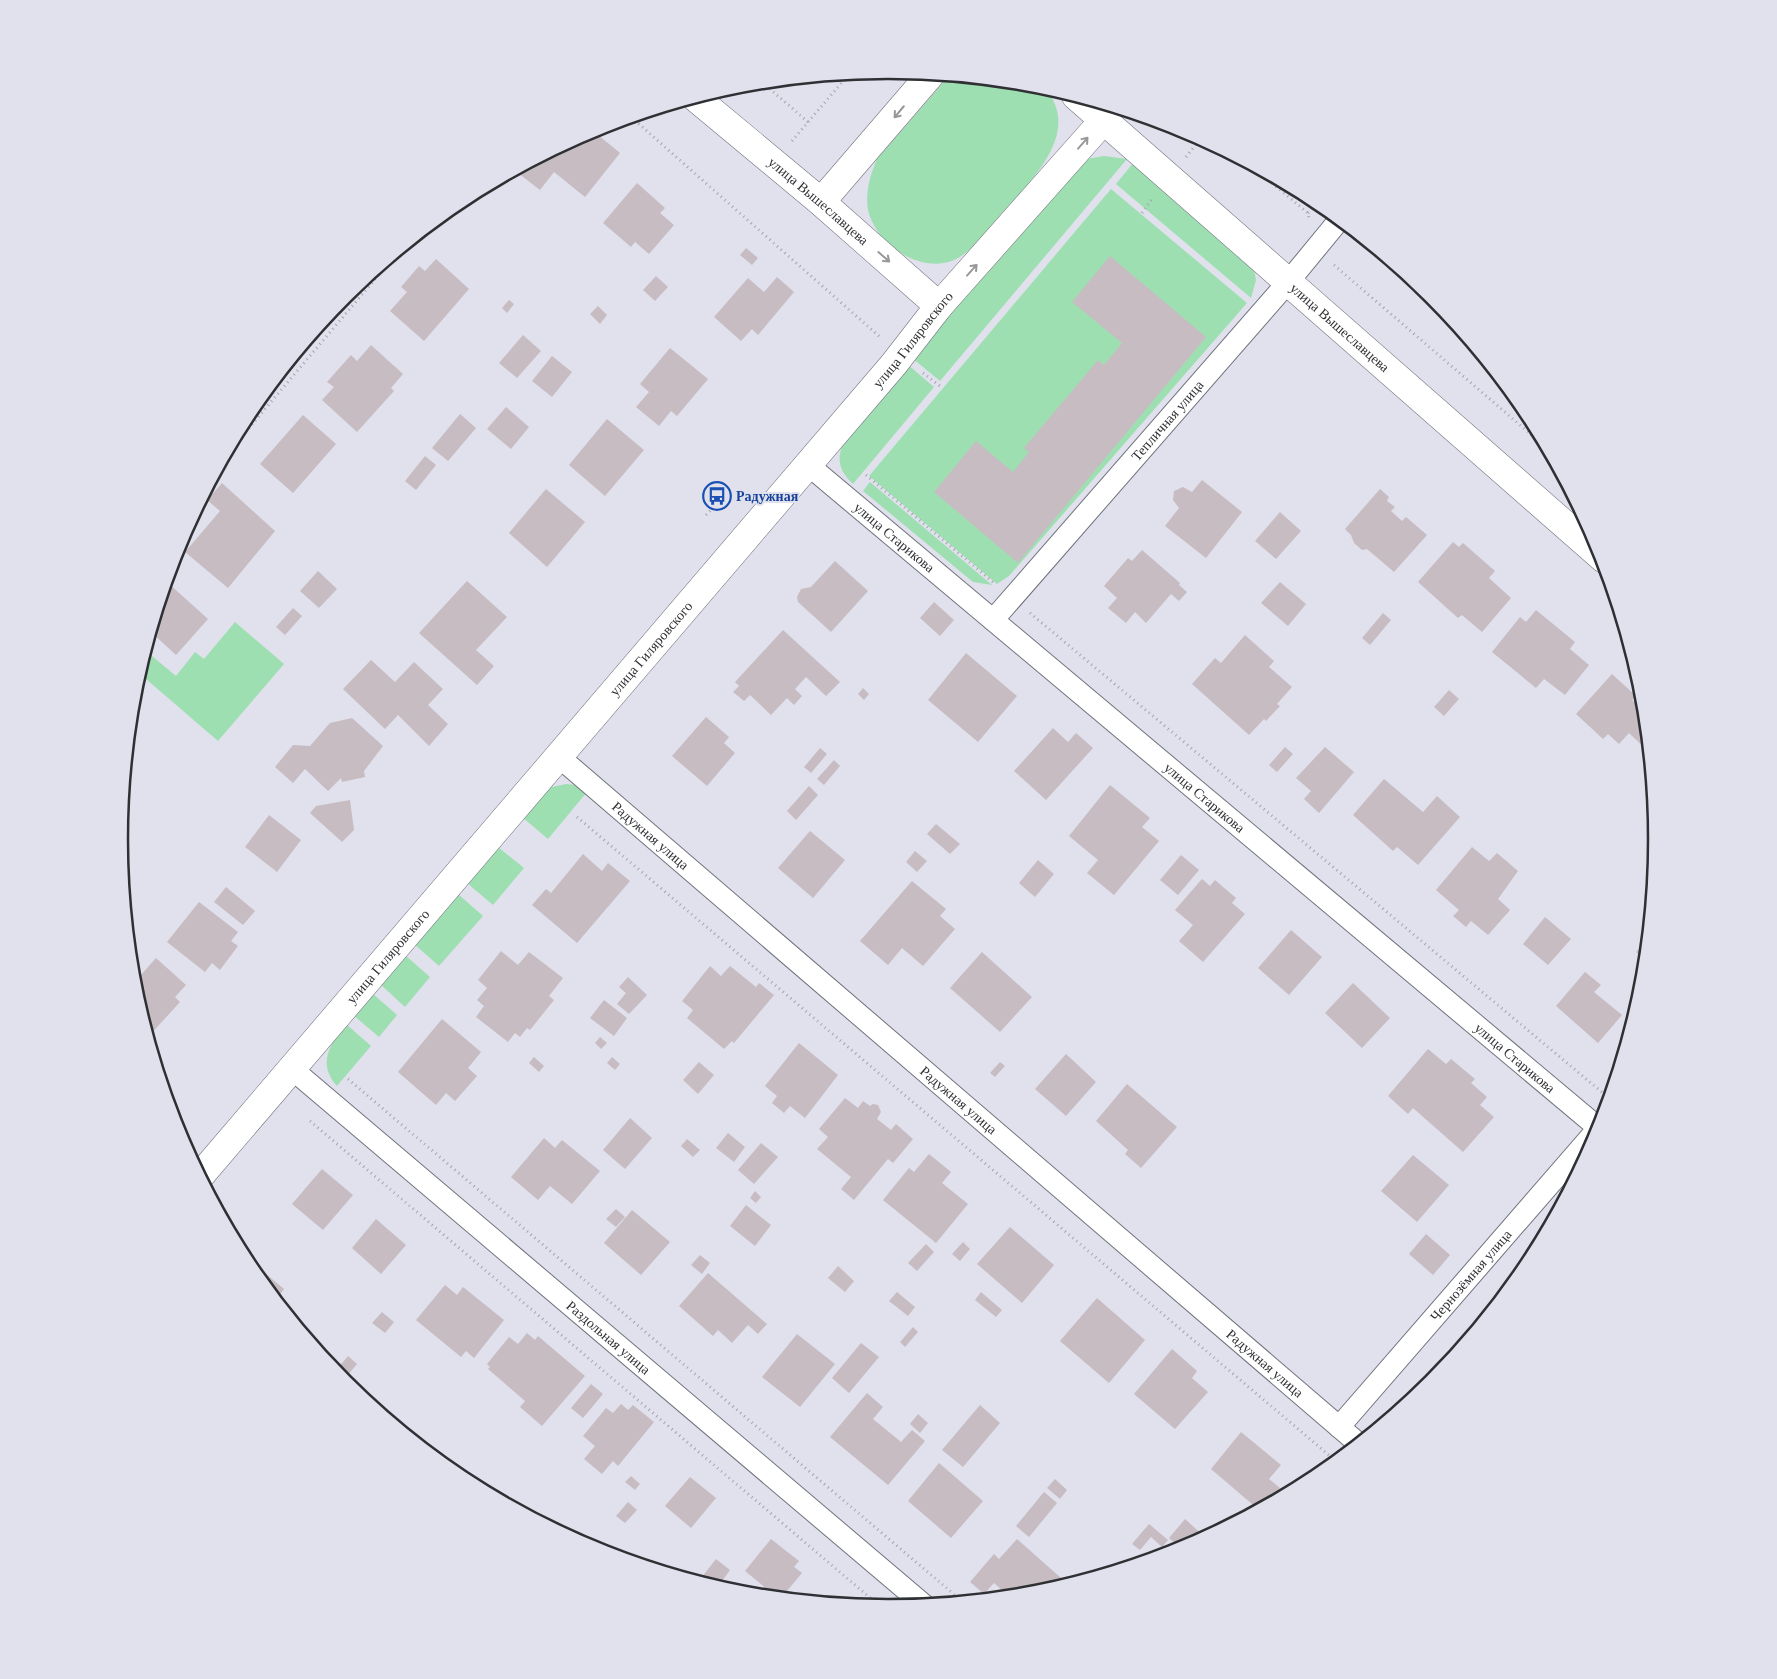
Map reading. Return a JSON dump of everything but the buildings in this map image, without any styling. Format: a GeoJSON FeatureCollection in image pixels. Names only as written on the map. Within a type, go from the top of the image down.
{"type":"FeatureCollection","features":[{"type":"Feature","properties":{"kind":"street"},"geometry":{"type":"LineString","coordinates":[[821,202],[925,80]]}},
{"type":"Feature","properties":{"kind":"street","name":"улица Вышеславцева"},"geometry":{"type":"LineString","coordinates":[[702,103],[821,202],[939,306]]}},
{"type":"Feature","properties":{"kind":"street","name":"улица Вышеславцева"},"geometry":{"type":"LineString","coordinates":[[1086,105],[1289,281],[1579,525]]}},
{"type":"Feature","properties":{"kind":"street","name":"улица Гиляровского"},"geometry":{"type":"LineString","coordinates":[[204,1171],[900,356],[939,306],[1103,121]]}},
{"type":"Feature","properties":{"kind":"street","name":"Тепличная улица"},"geometry":{"type":"LineString","coordinates":[[993,620],[1289,281],[1335,224]]}},
{"type":"Feature","properties":{"kind":"street","name":"улица Старикова"},"geometry":{"type":"LineString","coordinates":[[808,464],[1594,1123]]}},
{"type":"Feature","properties":{"kind":"street","name":"Радужная улица"},"geometry":{"type":"LineString","coordinates":[[558,756],[1355,1441]]}},
{"type":"Feature","properties":{"kind":"street","name":"Раздольная улица"},"geometry":{"type":"LineString","coordinates":[[292,1070],[916,1599]]}},
{"type":"Feature","properties":{"kind":"street","name":"Чернозёмная улица"},"geometry":{"type":"LineString","coordinates":[[1339,1427],[1584,1146]]}},
{"type":"Feature","properties":{"kind":"path"},"geometry":{"type":"LineString","coordinates":[[774,163],[843,80]]}},
{"type":"Feature","properties":{"kind":"path"},"geometry":{"type":"LineString","coordinates":[[769,88],[808,122]]}},
{"type":"Feature","properties":{"kind":"path"},"geometry":{"type":"LineString","coordinates":[[636,122],[900,356],[940,386]]}},
{"type":"Feature","properties":{"kind":"path"},"geometry":{"type":"LineString","coordinates":[[1273,184],[1308,213],[1314,249],[1534,438]]}},
{"type":"Feature","properties":{"kind":"path"},"geometry":{"type":"LineString","coordinates":[[1308,213],[1312,208]]}},
{"type":"Feature","properties":{"kind":"path"},"geometry":{"type":"LineString","coordinates":[[250,427],[374,280]]}},
{"type":"Feature","properties":{"kind":"path"},"geometry":{"type":"LineString","coordinates":[[866,475],[1605,1095]]}},
{"type":"Feature","properties":{"kind":"path"},"geometry":{"type":"LineString","coordinates":[[706,515],[728,492]]}},
{"type":"Feature","properties":{"kind":"path"},"geometry":{"type":"LineString","coordinates":[[577,817],[1332,1457]]}},
{"type":"Feature","properties":{"kind":"path"},"geometry":{"type":"LineString","coordinates":[[348,1079],[957,1597]]}},
{"type":"Feature","properties":{"kind":"path"},"geometry":{"type":"LineString","coordinates":[[310,1121],[872,1600]]}},
{"type":"Feature","properties":{"kind":"green space"},"geometry":{"type":"Polygon","coordinates":[[[945,81],[1037,93],[1050,96],[1055,104],[1058,121],[1056,138],[1039,170],[980,239],[968,251],[954,260],[928,263],[915,260],[903,254],[882,237],[874,226],[869,214],[867,200],[870,179],[877,159],[945,81]]]}},
{"type":"Feature","properties":{"kind":"green space"},"geometry":{"type":"Polygon","coordinates":[[[1104,156],[1127,159],[940,381],[912,358],[997,257],[1086,159],[1104,156]]]}},
{"type":"Feature","properties":{"kind":"green space"},"geometry":{"type":"Polygon","coordinates":[[[1134,162],[1254,269],[1256,280],[1251,298],[1116,184],[1134,162]]]}},
{"type":"Feature","properties":{"kind":"green space"},"geometry":{"type":"Polygon","coordinates":[[[1111,189],[1247,303],[1009,576],[997,584],[869,476],[1111,189]]]}},
{"type":"Feature","properties":{"kind":"green space"},"geometry":{"type":"Polygon","coordinates":[[[907,364],[934,387],[853,484],[840,464],[840,453],[844,441],[907,364]]]}},
{"type":"Feature","properties":{"kind":"green space"},"geometry":{"type":"Polygon","coordinates":[[[870,482],[992,585],[973,582],[863,491],[870,482]]]}},
{"type":"Feature","properties":{"kind":"green space"},"geometry":{"type":"Polygon","coordinates":[[[235,622],[284,664],[218,741],[145,678],[151,655],[176,676],[195,652],[204,659],[235,622]]]}},
{"type":"Feature","properties":{"kind":"green space"},"geometry":{"type":"Polygon","coordinates":[[[566,784],[575,785],[587,792],[548,839],[522,817],[547,788],[566,784]]]}},
{"type":"Feature","properties":{"kind":"green space"},"geometry":{"type":"Polygon","coordinates":[[[498,847],[524,868],[493,905],[467,883],[498,847]]]}},
{"type":"Feature","properties":{"kind":"green space"},"geometry":{"type":"Polygon","coordinates":[[[458,894],[483,916],[439,966],[414,944],[458,894]]]}},
{"type":"Feature","properties":{"kind":"green space"},"geometry":{"type":"Polygon","coordinates":[[[405,955],[430,977],[405,1007],[380,984],[405,955]]]}},
{"type":"Feature","properties":{"kind":"green space"},"geometry":{"type":"Polygon","coordinates":[[[372,993],[397,1015],[379,1037],[353,1015],[372,993]]]}},
{"type":"Feature","properties":{"kind":"green space"},"geometry":{"type":"Polygon","coordinates":[[[346,1024],[371,1046],[337,1086],[327,1069],[328,1054],[335,1038],[346,1024]]]}},
{"type":"Feature","properties":{"kind":"place","name":"Радужная"},"geometry":{"type":"Point","coordinates":[717,496]}}]}
